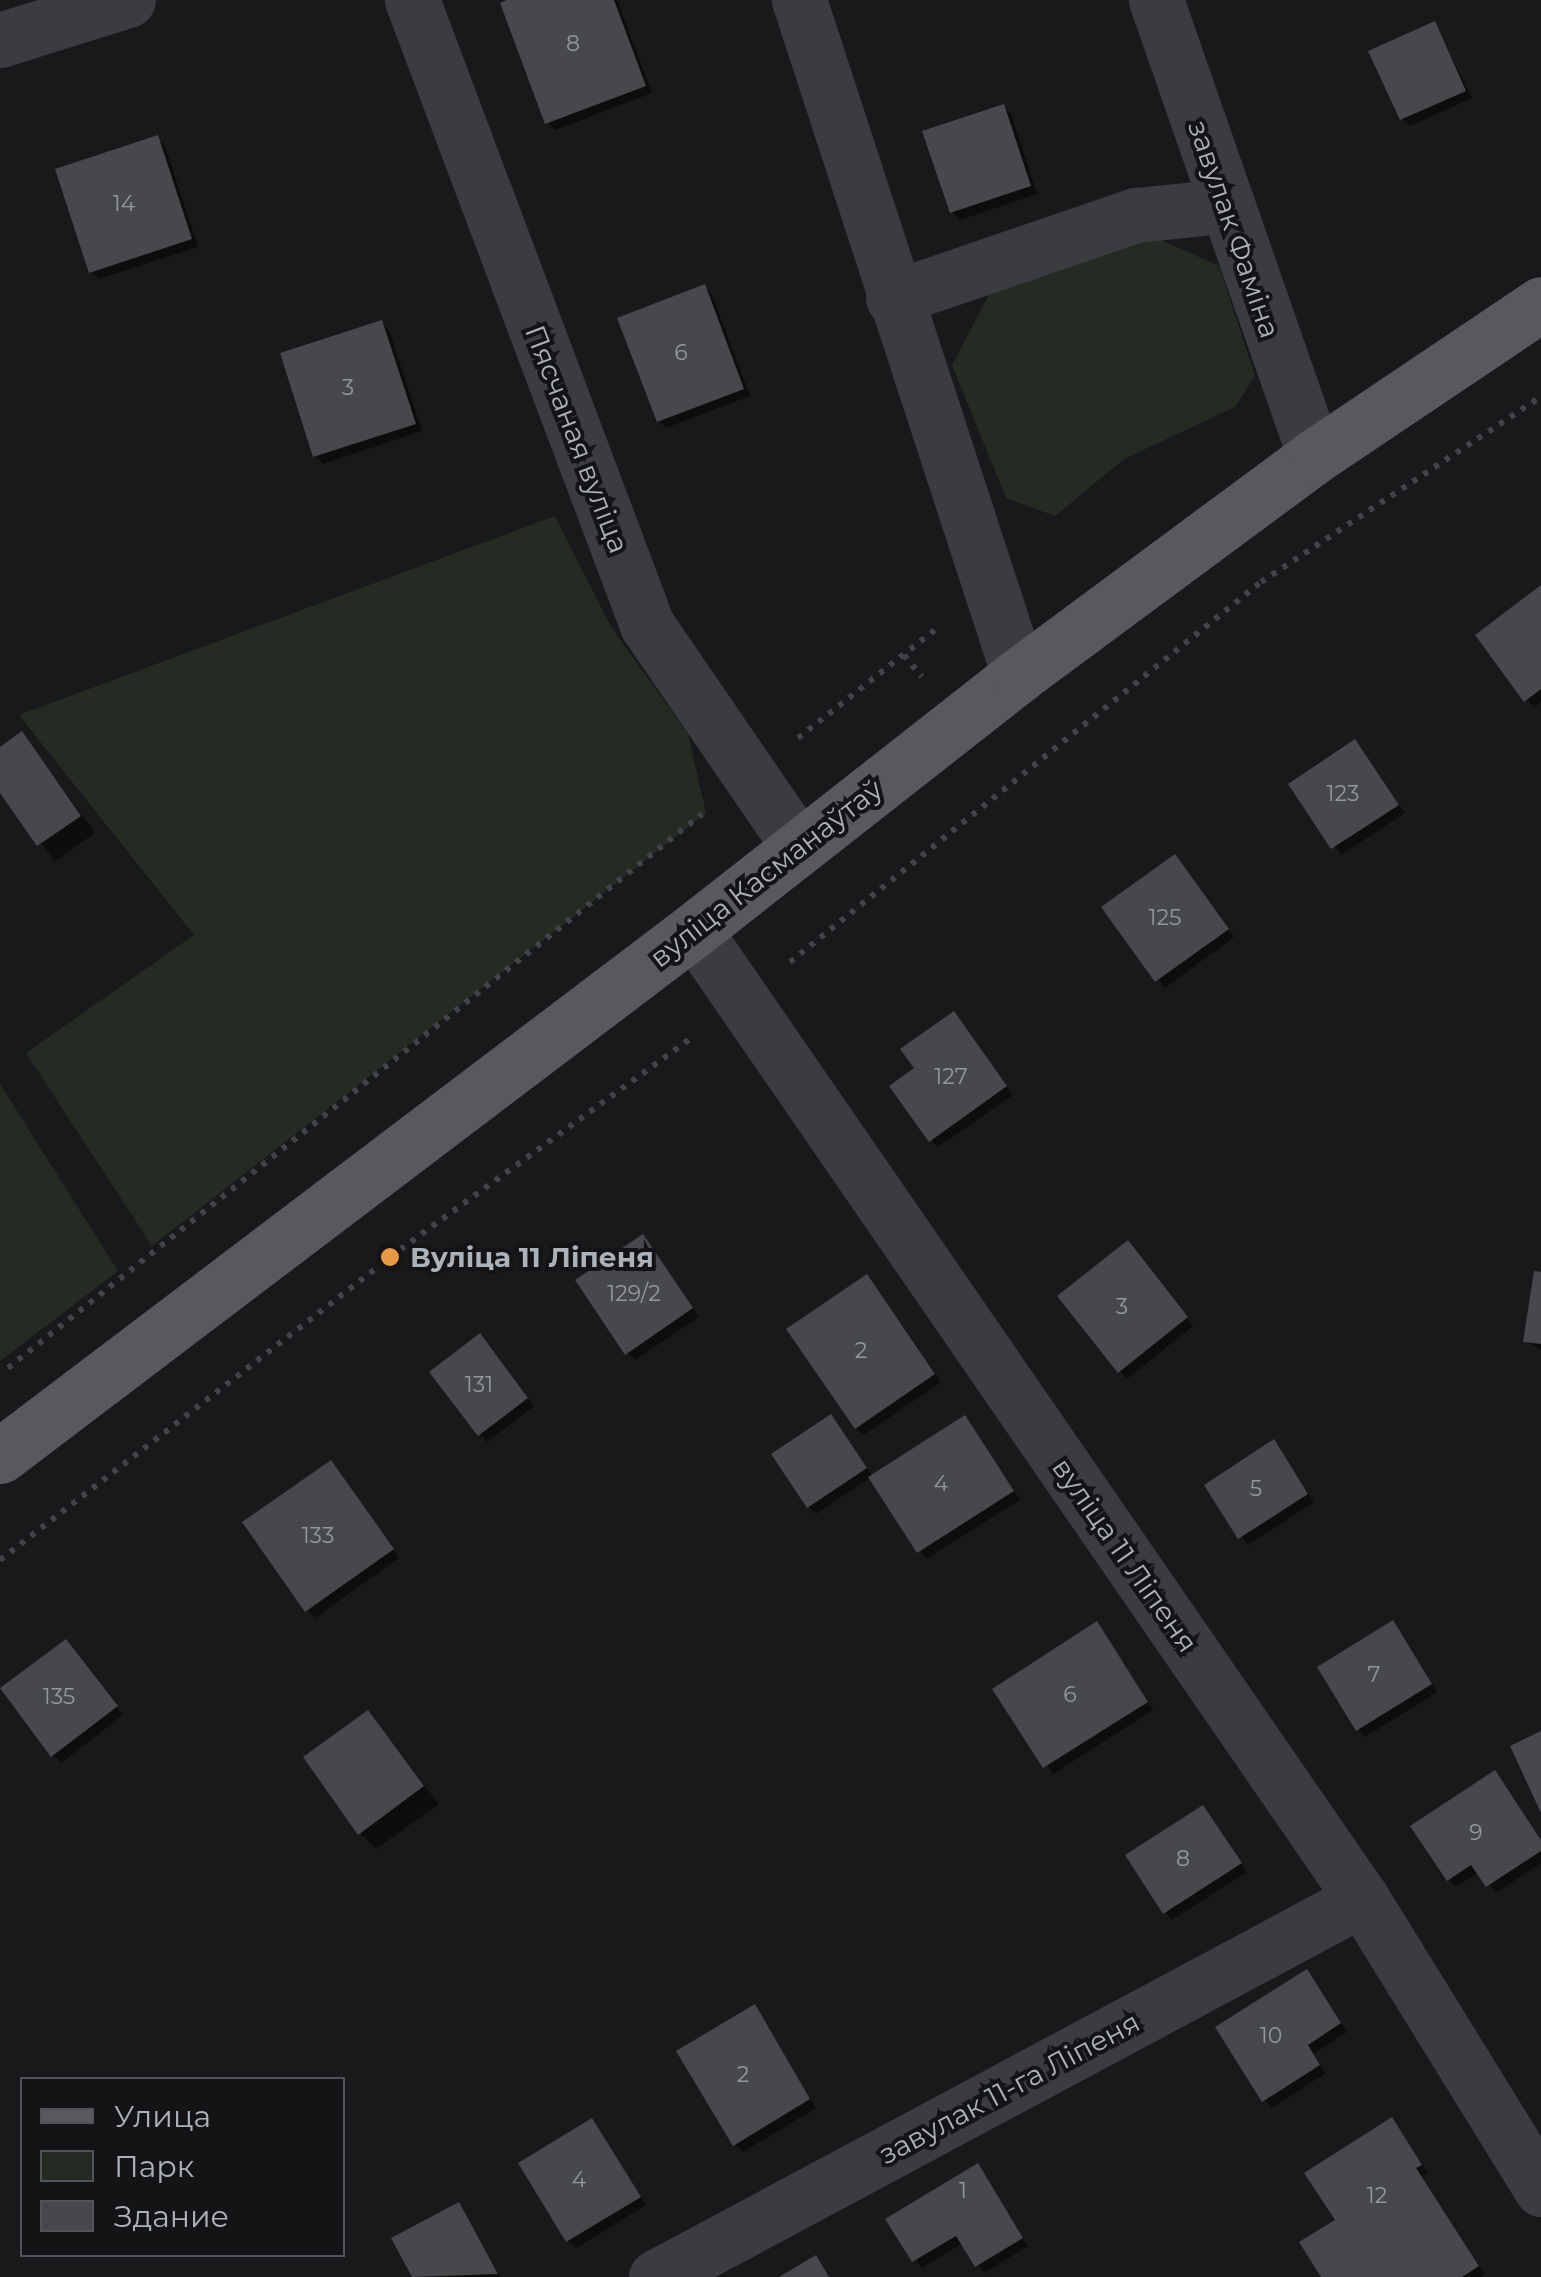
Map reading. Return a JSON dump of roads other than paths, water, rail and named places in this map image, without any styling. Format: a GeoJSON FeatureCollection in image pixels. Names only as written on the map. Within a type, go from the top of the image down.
{"type":"FeatureCollection","features":[{"type":"Feature","properties":{"kind":"main road","name":"вуліца Касманаўтаў"},"geometry":{"type":"LineString","coordinates":[[0,1456],[694,930],[1018,675],[1315,456],[1541,304]]}},
{"type":"Feature","properties":{"kind":"street"},"geometry":{"type":"LineString","coordinates":[[0,40],[128,0]]}},
{"type":"Feature","properties":{"kind":"street","name":"Пясчаная вуліца"},"geometry":{"type":"LineString","coordinates":[[412,0],[647,625],[799,847]]}},
{"type":"Feature","properties":{"kind":"street"},"geometry":{"type":"LineString","coordinates":[[799,0],[1018,675]]}},
{"type":"Feature","properties":{"kind":"street","name":"завулак Фаміна"},"geometry":{"type":"LineString","coordinates":[[1156,0],[1315,456]]}},
{"type":"Feature","properties":{"kind":"street"},"geometry":{"type":"LineString","coordinates":[[894,298],[1136,215],[1225,206]]}},
{"type":"Feature","properties":{"kind":"street","name":"вуліца 11 Ліпеня"},"geometry":{"type":"LineString","coordinates":[[694,930],[1362,1899],[1541,2189]]}},
{"type":"Feature","properties":{"kind":"street","name":"завулак 11-га Ліпеня"},"geometry":{"type":"LineString","coordinates":[[656,2277],[1362,1899]]}},
{"type":"Feature","properties":{"kind":"place","name":"Вуліца 11 Ліпеня"},"geometry":{"type":"Point","coordinates":[390,1257]}}]}
